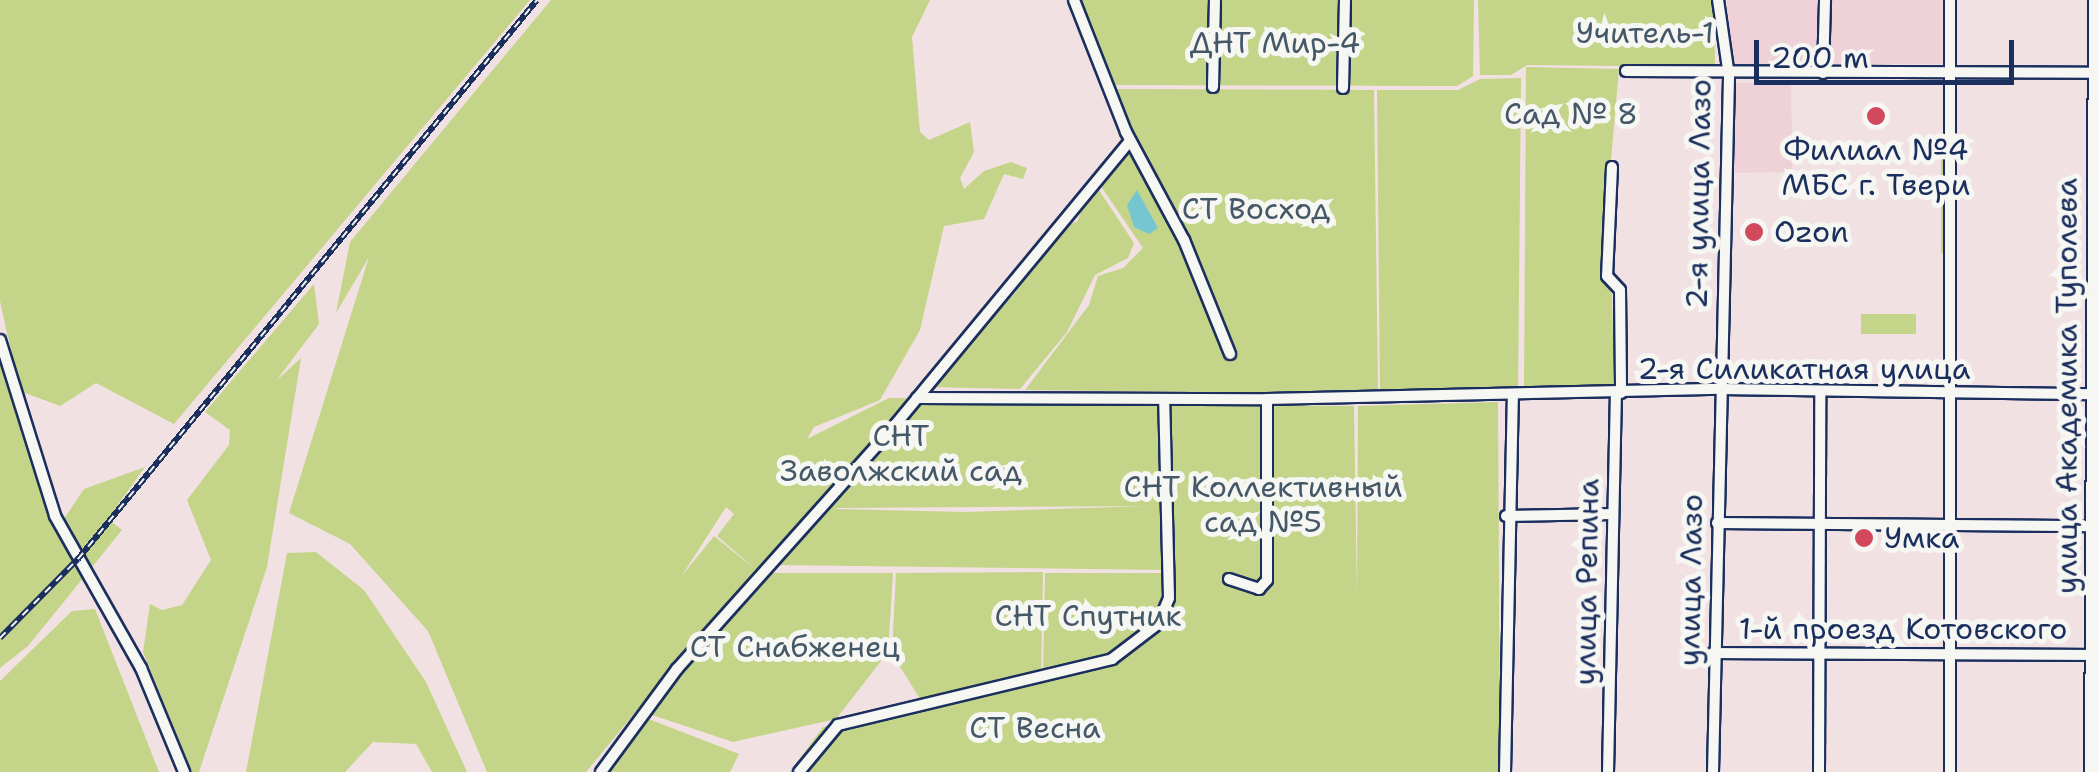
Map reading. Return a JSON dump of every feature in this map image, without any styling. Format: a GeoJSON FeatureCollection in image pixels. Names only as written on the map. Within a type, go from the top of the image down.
{"type":"FeatureCollection","features":[{"type":"Feature","properties":{"kind":"main road","name":"улица Академика Туполева"},"geometry":{"type":"LineString","coordinates":[[2092,772],[2096,631],[2096,0]]}},
{"type":"Feature","properties":{"kind":"street"},"geometry":{"type":"LineString","coordinates":[[1074,0],[1130,141],[1184,240],[1230,354]]}},
{"type":"Feature","properties":{"kind":"street"},"geometry":{"type":"LineString","coordinates":[[1213,87],[1215,0]]}},
{"type":"Feature","properties":{"kind":"street"},"geometry":{"type":"LineString","coordinates":[[1343,88],[1344,0]]}},
{"type":"Feature","properties":{"kind":"street","name":"2-я улица Лазо"},"geometry":{"type":"LineString","coordinates":[[1718,0],[1729,76],[1720,389]]}},
{"type":"Feature","properties":{"kind":"street"},"geometry":{"type":"LineString","coordinates":[[1823,73],[1824,0]]}},
{"type":"Feature","properties":{"kind":"street"},"geometry":{"type":"LineString","coordinates":[[1950,0],[1954,526],[1950,772]]}},
{"type":"Feature","properties":{"kind":"street"},"geometry":{"type":"LineString","coordinates":[[1626,71],[1729,76],[2097,69]]}},
{"type":"Feature","properties":{"kind":"street"},"geometry":{"type":"LineString","coordinates":[[601,772],[677,669],[917,398],[1130,141]]}},
{"type":"Feature","properties":{"kind":"street","name":"улица Репина"},"geometry":{"type":"LineString","coordinates":[[1608,772],[1620,290],[1607,276],[1612,167]]}},
{"type":"Feature","properties":{"kind":"street"},"geometry":{"type":"LineString","coordinates":[[0,340],[56,516],[141,668],[184,772]]}},
{"type":"Feature","properties":{"kind":"street","name":"2-я Силикатная улица"},"geometry":{"type":"LineString","coordinates":[[917,398],[1268,399],[1720,389],[1952,396],[2097,390]]}},
{"type":"Feature","properties":{"kind":"street","name":"улица Лазо"},"geometry":{"type":"LineString","coordinates":[[1713,772],[1720,389]]}},
{"type":"Feature","properties":{"kind":"street"},"geometry":{"type":"LineString","coordinates":[[1819,772],[1820,394]]}},
{"type":"Feature","properties":{"kind":"street"},"geometry":{"type":"LineString","coordinates":[[1505,772],[1506,516],[1514,395]]}},
{"type":"Feature","properties":{"kind":"street"},"geometry":{"type":"LineString","coordinates":[[1229,579],[1259,590],[1268,580],[1268,399]]}},
{"type":"Feature","properties":{"kind":"street"},"geometry":{"type":"LineString","coordinates":[[799,772],[838,725],[1112,659],[1158,624],[1169,598],[1164,400]]}},
{"type":"Feature","properties":{"kind":"street"},"geometry":{"type":"LineString","coordinates":[[1506,516],[1613,514]]}},
{"type":"Feature","properties":{"kind":"street"},"geometry":{"type":"LineString","coordinates":[[1716,523],[2094,526]]}},
{"type":"Feature","properties":{"kind":"street","name":"1-й проезд Котовского"},"geometry":{"type":"LineString","coordinates":[[1714,653],[2093,655]]}},
{"type":"Feature","properties":{"kind":"shaded area"},"geometry":{"type":"Polygon","coordinates":[[[1727,0],[1823,0],[1823,68],[1727,68],[1727,0]]]}},
{"type":"Feature","properties":{"kind":"shaded area"},"geometry":{"type":"Polygon","coordinates":[[[1828,0],[1947,0],[1947,64],[1828,64],[1828,0]]]}},
{"type":"Feature","properties":{"kind":"shaded area"},"geometry":{"type":"Polygon","coordinates":[[[1791,82],[1793,172],[1730,173],[1728,83],[1791,82]]]}},
{"type":"Feature","properties":{"kind":"green space"},"geometry":{"type":"Polygon","coordinates":[[[0,0],[530,0],[174,424],[96,383],[60,406],[20,391],[0,301],[0,0]]]}},
{"type":"Feature","properties":{"kind":"green space"},"geometry":{"type":"Polygon","coordinates":[[[551,0],[930,0],[912,37],[920,132],[929,140],[970,122],[974,152],[960,178],[964,189],[984,171],[1011,162],[1027,168],[1023,179],[1004,174],[984,219],[944,226],[920,330],[880,400],[814,427],[807,439],[889,398],[1162,403],[1167,570],[776,565],[762,573],[893,573],[888,652],[836,719],[733,742],[649,714],[721,628],[712,619],[586,772],[487,772],[428,631],[350,544],[289,513],[369,257],[336,313],[350,242],[551,0]],[[1146,506],[837,508],[836,509],[966,512],[1146,506]],[[726,507],[681,577],[714,536],[760,573],[717,536],[734,514],[726,507]]]}},
{"type":"Feature","properties":{"kind":"green space","name":"ДНТ Мир-4"},"geometry":{"type":"Polygon","coordinates":[[[1076,0],[1474,0],[1473,76],[1457,86],[1110,85],[1076,0]]]}},
{"type":"Feature","properties":{"kind":"green space","name":"Учитель-1"},"geometry":{"type":"Polygon","coordinates":[[[1478,0],[1714,0],[1715,67],[1527,65],[1511,75],[1480,75],[1478,0]]]}},
{"type":"Feature","properties":{"kind":"green space","name":"Сад № 8"},"geometry":{"type":"Polygon","coordinates":[[[1526,67],[1619,69],[1601,274],[1612,295],[1614,387],[1524,391],[1526,67]]]}},
{"type":"Feature","properties":{"kind":"green space"},"geometry":{"type":"Polygon","coordinates":[[[1521,78],[1518,395],[1380,394],[1377,90],[1458,90],[1480,79],[1521,78]]]}},
{"type":"Feature","properties":{"kind":"green space","name":"СТ Восход"},"geometry":{"type":"Polygon","coordinates":[[[1114,89],[1374,90],[1378,394],[1025,390],[1089,305],[1098,276],[1123,268],[1143,248],[1100,185],[1135,142],[1114,89]]]}},
{"type":"Feature","properties":{"kind":"green space"},"geometry":{"type":"Polygon","coordinates":[[[1941,145],[1946,145],[1946,253],[1941,253],[1941,145]]]}},
{"type":"Feature","properties":{"kind":"green space"},"geometry":{"type":"Polygon","coordinates":[[[1093,181],[1134,243],[1128,258],[1095,275],[1067,332],[1020,389],[927,387],[1016,292],[1058,227],[1077,222],[1093,181]]]}},
{"type":"Feature","properties":{"kind":"green space"},"geometry":{"type":"Polygon","coordinates":[[[314,284],[319,324],[276,381],[301,358],[267,567],[199,772],[192,772],[143,652],[150,604],[162,610],[182,605],[211,560],[187,500],[229,445],[230,430],[205,412],[314,284]]]}},
{"type":"Feature","properties":{"kind":"green space"},"geometry":{"type":"Polygon","coordinates":[[[1861,314],[1916,314],[1916,334],[1861,334],[1861,314]]]}},
{"type":"Feature","properties":{"kind":"green space"},"geometry":{"type":"Polygon","coordinates":[[[0,358],[55,532],[84,489],[145,467],[108,519],[122,530],[28,646],[0,668],[0,358]]]}},
{"type":"Feature","properties":{"kind":"green space"},"geometry":{"type":"Polygon","coordinates":[[[1498,402],[1500,772],[790,772],[823,727],[1110,667],[1148,640],[1172,613],[1170,405],[1354,406],[1357,598],[1358,406],[1498,402]]]}},
{"type":"Feature","properties":{"kind":"green space"},"geometry":{"type":"Polygon","coordinates":[[[316,552],[364,590],[426,682],[467,772],[432,772],[416,744],[373,742],[345,772],[246,772],[287,553],[316,552]]]}},
{"type":"Feature","properties":{"kind":"green space"},"geometry":{"type":"Polygon","coordinates":[[[1043,572],[1041,674],[922,702],[892,654],[896,573],[1043,572]]]}},
{"type":"Feature","properties":{"kind":"green space","name":"СНТ Спутник"},"geometry":{"type":"Polygon","coordinates":[[[1045,573],[1167,573],[1164,608],[1110,656],[1043,674],[1045,573]]]}},
{"type":"Feature","properties":{"kind":"green space"},"geometry":{"type":"Polygon","coordinates":[[[95,609],[159,772],[0,772],[0,681],[72,611],[95,609]]]}},
{"type":"Feature","properties":{"kind":"green space"},"geometry":{"type":"Polygon","coordinates":[[[646,718],[739,754],[730,772],[611,772],[646,718]]]}},
{"type":"Feature","properties":{"kind":"water"},"geometry":{"type":"Polygon","coordinates":[[[1137,190],[1158,228],[1149,234],[1134,227],[1127,205],[1137,190]]]}},
{"type":"Feature","properties":{"kind":"railway"},"geometry":{"type":"LineString","coordinates":[[0,638],[78,559],[537,0]]}},
{"type":"Feature","properties":{"kind":"place","name":"Филиал №4 МБС г. Твери"},"geometry":{"type":"Point","coordinates":[1876,116]}},
{"type":"Feature","properties":{"kind":"place","name":"Ozon"},"geometry":{"type":"Point","coordinates":[1754,232]}},
{"type":"Feature","properties":{"kind":"place","name":"Умка"},"geometry":{"type":"Point","coordinates":[1864,538]}},
{"type":"Feature","properties":{"kind":"park label","name":"СНТ Заволжский сад"},"geometry":{"type":"Point","coordinates":[901,453]}},
{"type":"Feature","properties":{"kind":"park label","name":"СНТ Коллективный сад №5"},"geometry":{"type":"Point","coordinates":[1263,504]}},
{"type":"Feature","properties":{"kind":"park label","name":"СТ Снабженец"},"geometry":{"type":"Point","coordinates":[795,647]}},
{"type":"Feature","properties":{"kind":"park label","name":"СТ Весна"},"geometry":{"type":"Point","coordinates":[1035,728]}}]}
